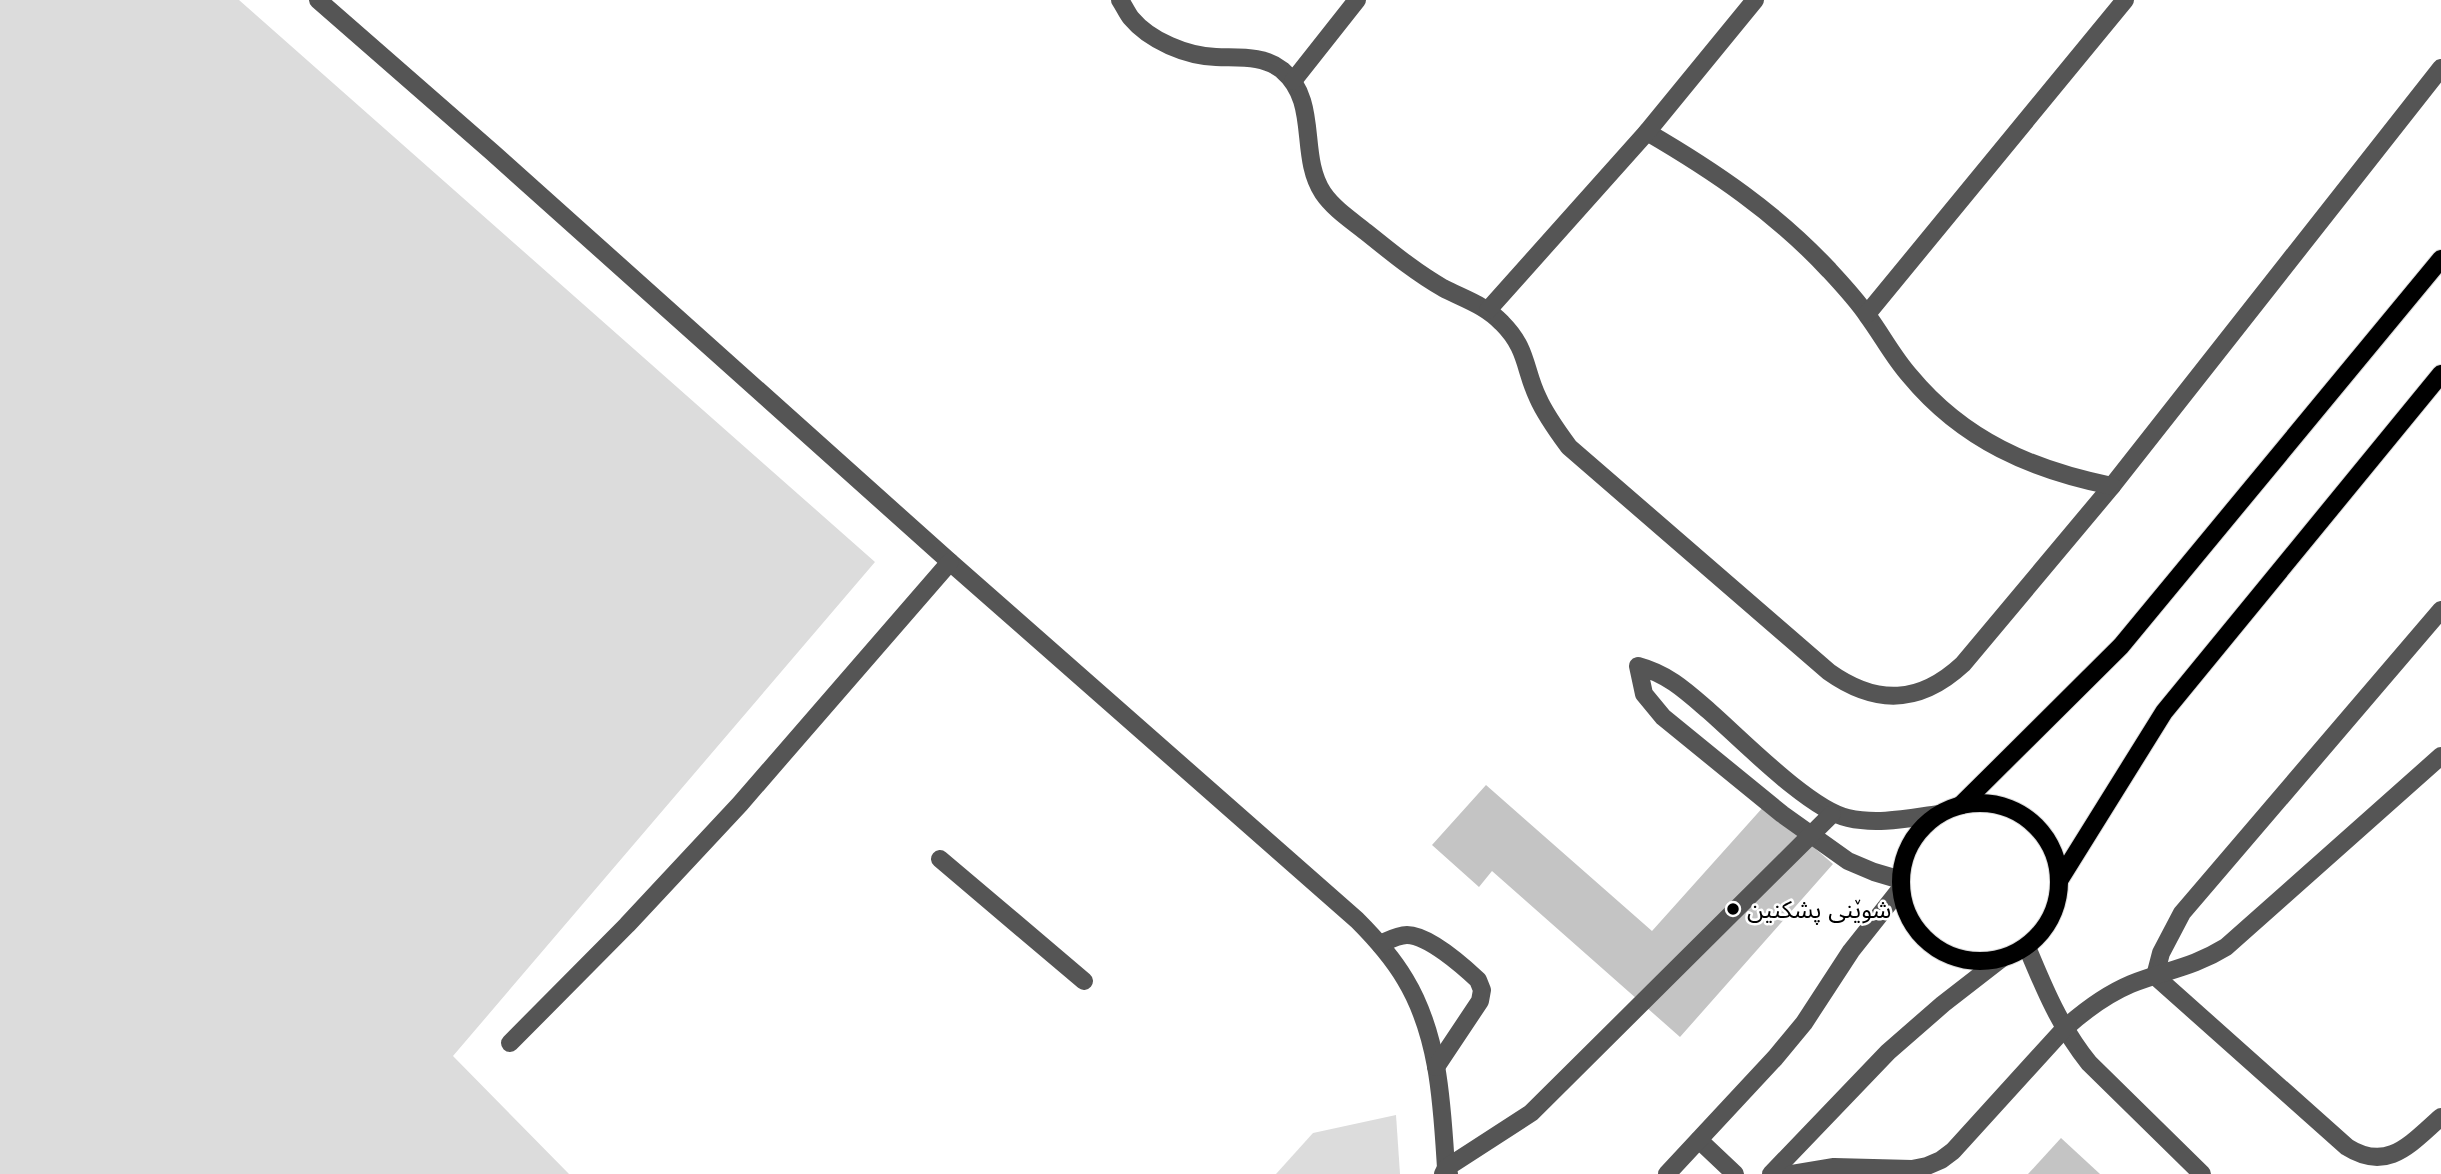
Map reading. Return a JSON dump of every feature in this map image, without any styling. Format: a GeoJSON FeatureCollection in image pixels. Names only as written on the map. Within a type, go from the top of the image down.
{"type":"FeatureCollection","features":[{"type":"Feature","properties":{"kind":"main road"},"geometry":{"type":"LineString","coordinates":[[1961,805],[2121,646],[2441,259]]}},
{"type":"Feature","properties":{"kind":"main road"},"geometry":{"type":"LineString","coordinates":[[2060,879],[2164,712],[2441,374]]}},
{"type":"Feature","properties":{"kind":"main road"},"geometry":{"type":"LineString","coordinates":[[1984,803],[2008,807],[2028,818],[2045,835],[2056,856],[2060,879],[2057,905],[2045,928],[2027,947],[2001,959],[1962,959],[1943,952],[1914,926],[1905,908],[1901,884],[1903,861],[1911,842],[1923,826],[1939,814],[1961,805],[1984,803]]}},
{"type":"Feature","properties":{"kind":"street"},"geometry":{"type":"LineString","coordinates":[[318,0],[1336,902],[1380,944],[1406,979],[1426,1022],[1436,1067],[1446,1172],[1531,1113],[1832,814]]}},
{"type":"Feature","properties":{"kind":"street"},"geometry":{"type":"LineString","coordinates":[[1120,0],[1131,18],[1151,36],[1171,46],[1212,57],[1257,58],[1281,69],[1293,81],[1301,96],[1306,112],[1310,165],[1316,181],[1337,209],[1402,261],[1440,286],[1488,310],[1515,337],[1526,357],[1538,398],[1569,447],[1829,672],[1861,691],[1878,695],[1902,696],[1925,691],[1946,680],[1963,664],[2112,485],[2441,68]]}},
{"type":"Feature","properties":{"kind":"street"},"geometry":{"type":"LineString","coordinates":[[1293,81],[1357,0]]}},
{"type":"Feature","properties":{"kind":"street"},"geometry":{"type":"LineString","coordinates":[[1488,310],[1647,132],[1755,0]]}},
{"type":"Feature","properties":{"kind":"street"},"geometry":{"type":"LineString","coordinates":[[1867,314],[2125,0]]}},
{"type":"Feature","properties":{"kind":"street"},"geometry":{"type":"LineString","coordinates":[[1647,132],[1745,193],[1789,230],[1867,314],[1887,347],[1911,377],[1938,405],[1969,429],[2001,450],[2036,466],[2074,478],[2112,485]]}},
{"type":"Feature","properties":{"kind":"street"},"geometry":{"type":"LineString","coordinates":[[510,1043],[627,925],[740,804],[950,562]]}},
{"type":"Feature","properties":{"kind":"street"},"geometry":{"type":"LineString","coordinates":[[2155,976],[2161,953],[2182,913],[2441,610]]}},
{"type":"Feature","properties":{"kind":"street"},"geometry":{"type":"LineString","coordinates":[[1667,1174],[1804,1023],[1901,884],[1847,861],[1662,717],[1644,694],[1638,666],[1658,672],[1677,683],[1801,792],[1832,814],[1868,821],[1939,814]]}},
{"type":"Feature","properties":{"kind":"street"},"geometry":{"type":"LineString","coordinates":[[1792,1174],[1834,1167],[1912,1169],[1941,1160],[1953,1151],[2064,1029],[2106,996],[2155,976],[2192,965],[2226,947],[2441,756]]}},
{"type":"Feature","properties":{"kind":"street"},"geometry":{"type":"LineString","coordinates":[[940,859],[1084,981]]}},
{"type":"Feature","properties":{"kind":"street"},"geometry":{"type":"LineString","coordinates":[[1380,944],[1396,937],[1422,937],[1478,981],[1482,990],[1480,1000],[1436,1067]]}},
{"type":"Feature","properties":{"kind":"street"},"geometry":{"type":"LineString","coordinates":[[2027,947],[2064,1029],[2089,1063],[2202,1174]]}},
{"type":"Feature","properties":{"kind":"street"},"geometry":{"type":"LineString","coordinates":[[1771,1174],[1888,1052],[1943,1004],[2001,959]]}},
{"type":"Feature","properties":{"kind":"street"},"geometry":{"type":"LineString","coordinates":[[2155,976],[2358,1154],[2371,1158],[2398,1153],[2441,1117]]}},
{"type":"Feature","properties":{"kind":"street"},"geometry":{"type":"LineString","coordinates":[[1699,1140],[1735,1174]]}},
{"type":"Feature","properties":{"kind":"shaded area"},"geometry":{"type":"Polygon","coordinates":[[[0,0],[239,0],[875,562],[453,1056],[569,1174],[0,1174],[0,0]]]}},
{"type":"Feature","properties":{"kind":"shaded area"},"geometry":{"type":"Polygon","coordinates":[[[1396,1115],[1400,1174],[1276,1174],[1313,1133],[1396,1115]]]}},
{"type":"Feature","properties":{"kind":"building","name":"شوێنی پشکنین"},"geometry":{"type":"Polygon","coordinates":[[[1486,785],[1652,931],[1765,805],[1833,864],[1680,1037],[1492,871],[1479,887],[1432,845],[1486,785]]]}},
{"type":"Feature","properties":{"kind":"building"},"geometry":{"type":"Polygon","coordinates":[[[2061,1138],[2100,1174],[2028,1174],[2061,1138]]]}},
{"type":"Feature","properties":{"kind":"place","name":"شوێنی پشکنین"},"geometry":{"type":"Point","coordinates":[1733,909]}}]}
